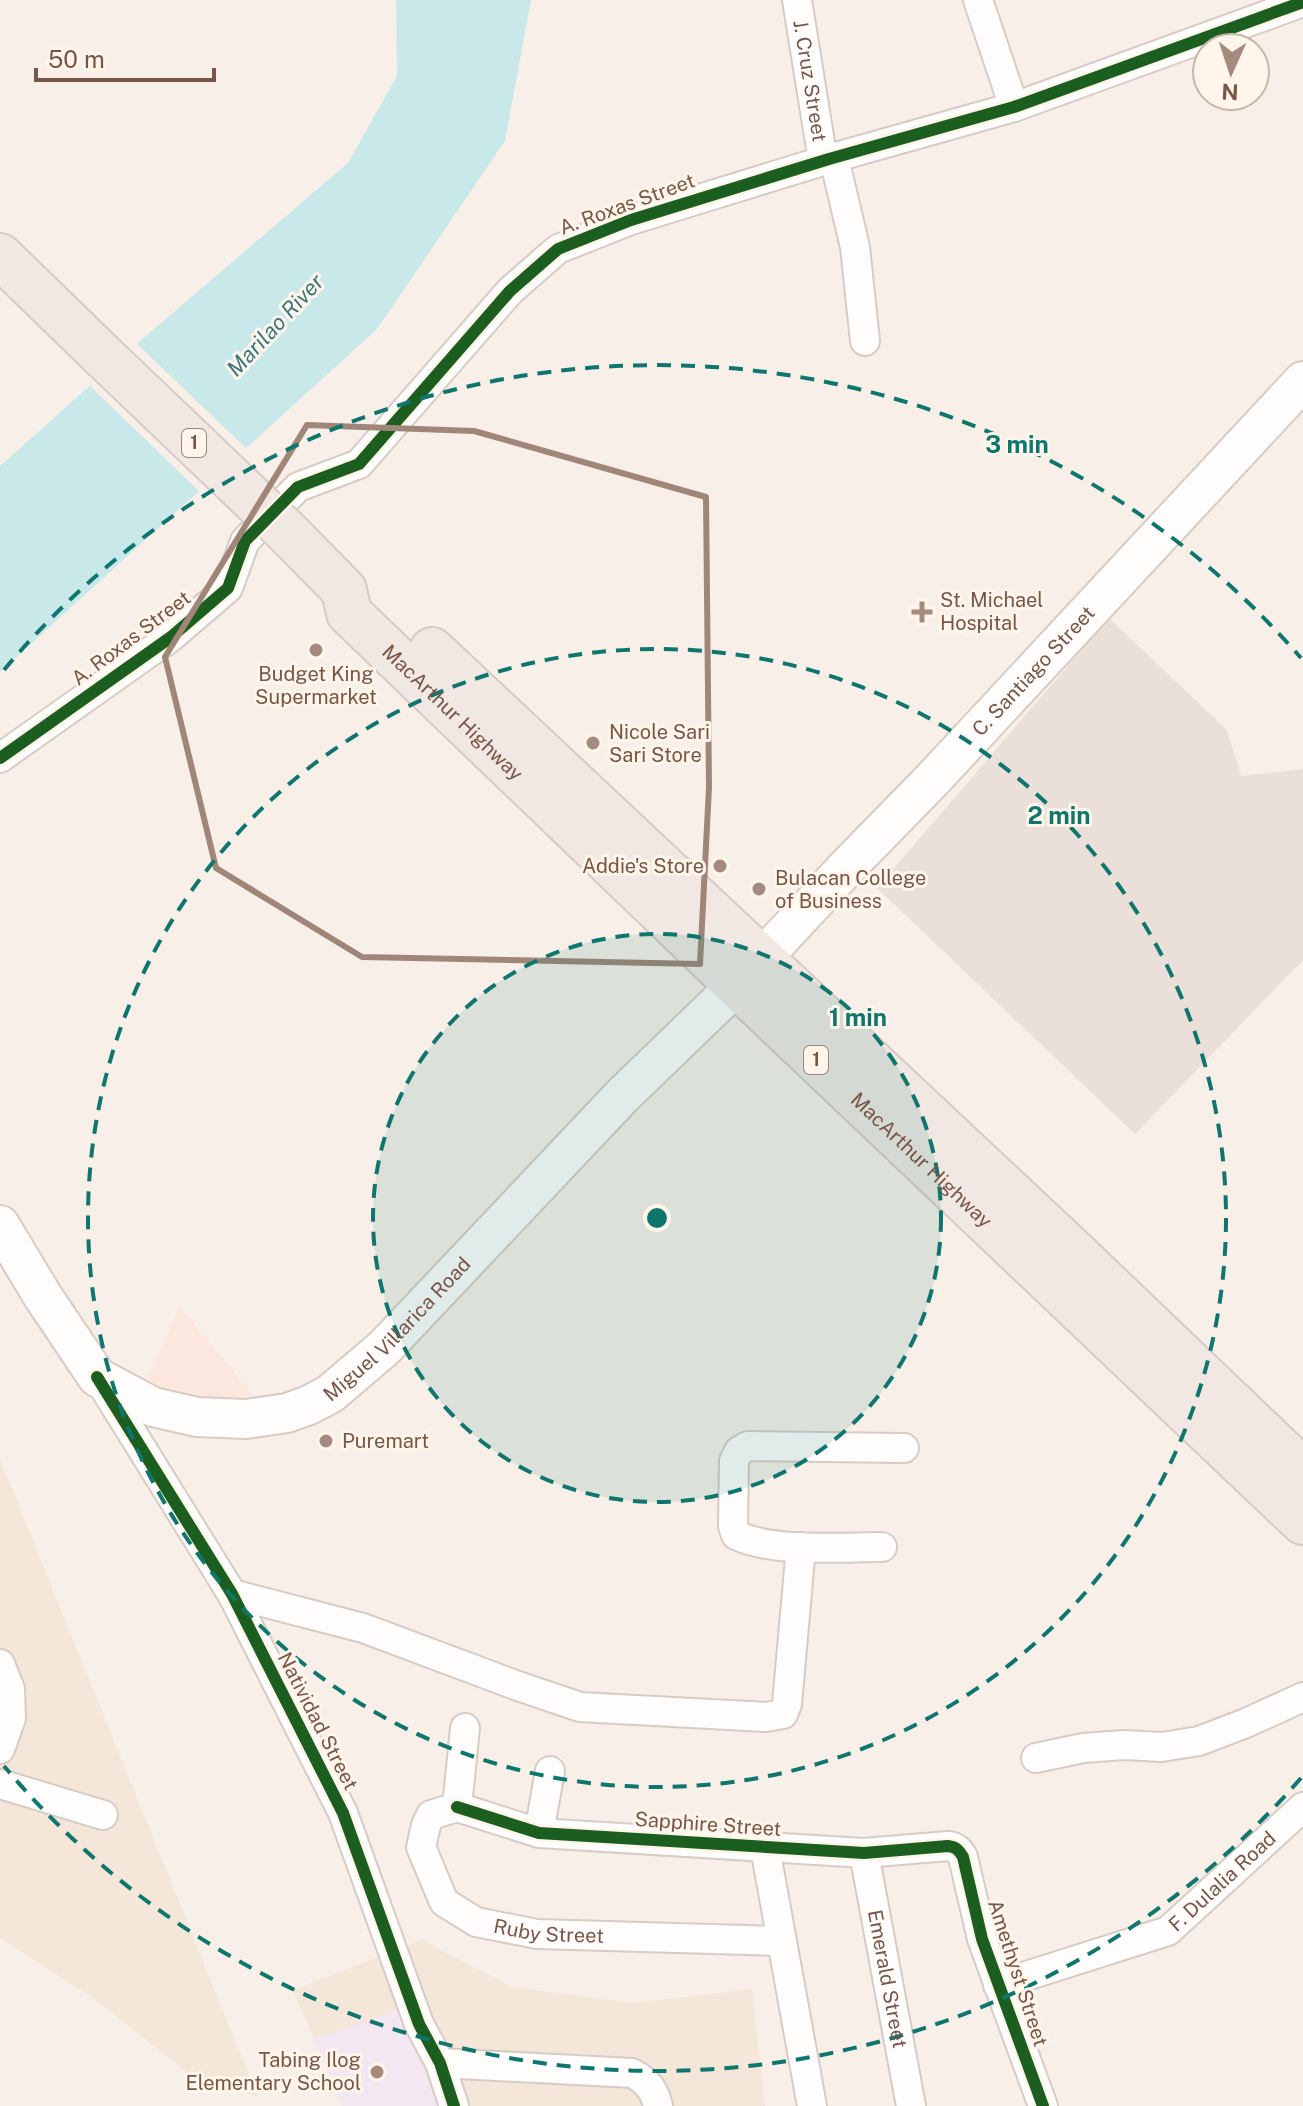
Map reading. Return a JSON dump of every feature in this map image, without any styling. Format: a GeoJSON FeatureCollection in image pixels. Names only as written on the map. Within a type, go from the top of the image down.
{"type":"FeatureCollection","features":[{"type":"Feature","properties":{"kind":"highway","name":"MacArthur Highway"},"geometry":{"type":"LineString","coordinates":[[0,256],[344,590],[349,613],[749,972],[1064,1242],[1303,1471]]}},
{"type":"Feature","properties":{"kind":"highway","name":"MacArthur Highway"},"geometry":{"type":"LineString","coordinates":[[749,972],[1303,1522]]}},
{"type":"Feature","properties":{"kind":"main road","name":"C. Santiago Street"},"geometry":{"type":"LineString","coordinates":[[749,972],[1303,381]]}},
{"type":"Feature","properties":{"kind":"main road","name":"Miguel Villarica Road"},"geometry":{"type":"LineString","coordinates":[[0,1225],[97,1377],[153,1407],[197,1417],[246,1419],[287,1413],[330,1394],[384,1348],[622,1096],[749,972]]}},
{"type":"Feature","properties":{"kind":"street","name":"J. Cruz Street"},"geometry":{"type":"LineString","coordinates":[[797,0],[829,160],[855,247],[865,341]]}},
{"type":"Feature","properties":{"kind":"street"},"geometry":{"type":"LineString","coordinates":[[978,0],[1014,107]]}},
{"type":"Feature","properties":{"kind":"street","name":"A. Roxas Street"},"geometry":{"type":"LineString","coordinates":[[0,758],[171,637],[228,588],[245,541],[277,508],[298,487],[359,464],[510,291],[558,249],[631,220],[1014,107],[1303,2]]}},
{"type":"Feature","properties":{"kind":"street","name":"Natividad Street"},"geometry":{"type":"LineString","coordinates":[[97,1377],[232,1594],[343,1813],[419,2024],[440,2063],[454,2106]]}},
{"type":"Feature","properties":{"kind":"street"},"geometry":{"type":"LineString","coordinates":[[882,1547],[801,1547],[758,1542],[736,1535],[733,1526],[734,1461],[739,1451],[748,1446],[904,1448]]}},
{"type":"Feature","properties":{"kind":"street"},"geometry":{"type":"LineString","coordinates":[[232,1594],[363,1628],[580,1707],[766,1717],[783,1714],[787,1704],[801,1547]]}},
{"type":"Feature","properties":{"kind":"street"},"geometry":{"type":"LineString","coordinates":[[0,1664],[10,1689],[11,1718],[0,1749]]}},
{"type":"Feature","properties":{"kind":"street"},"geometry":{"type":"LineString","coordinates":[[1036,1758],[1083,1748],[1124,1745],[1162,1747],[1199,1741],[1303,1697]]}},
{"type":"Feature","properties":{"kind":"street"},"geometry":{"type":"LineString","coordinates":[[457,1807],[465,1728]]}},
{"type":"Feature","properties":{"kind":"street"},"geometry":{"type":"LineString","coordinates":[[539,1833],[550,1771]]}},
{"type":"Feature","properties":{"kind":"street"},"geometry":{"type":"LineString","coordinates":[[0,1784],[103,1815]]}},
{"type":"Feature","properties":{"kind":"street","name":"Sapphire Street"},"geometry":{"type":"LineString","coordinates":[[457,1807],[539,1833],[864,1853],[948,1846],[960,1851]]}},
{"type":"Feature","properties":{"kind":"street","name":"Ruby Street"},"geometry":{"type":"LineString","coordinates":[[457,1807],[431,1815],[421,1847],[444,1902],[476,1922],[537,1934],[781,1941]]}},
{"type":"Feature","properties":{"kind":"street","name":"F. Dulalia Road"},"geometry":{"type":"LineString","coordinates":[[998,1985],[1168,1931],[1303,1807]]}},
{"type":"Feature","properties":{"kind":"street"},"geometry":{"type":"LineString","coordinates":[[765,1848],[812,2106]]}},
{"type":"Feature","properties":{"kind":"street","name":"Amethyst Street"},"geometry":{"type":"LineString","coordinates":[[960,1851],[982,1939],[1043,2106]]}},
{"type":"Feature","properties":{"kind":"street","name":"Emerald Street"},"geometry":{"type":"LineString","coordinates":[[864,1853],[911,2106]]}},
{"type":"Feature","properties":{"kind":"street"},"geometry":{"type":"LineString","coordinates":[[440,2063],[632,2073],[646,2080],[658,2106]]}},
{"type":"Feature","properties":{"kind":"highlighted area"},"geometry":{"type":"Polygon","coordinates":[[[307,425],[474,431],[706,497],[709,787],[700,964],[362,957],[216,868],[165,657],[307,425]]]}},
{"type":"Feature","properties":{"kind":"shaded area"},"geometry":{"type":"Polygon","coordinates":[[[1109,618],[1227,730],[1241,776],[1303,769],[1303,960],[1135,1134],[877,888],[1109,618]]]}},
{"type":"Feature","properties":{"kind":"shaded area"},"geometry":{"type":"Polygon","coordinates":[[[180,1307],[253,1395],[224,1401],[165,1394],[146,1382],[180,1307]]]}},
{"type":"Feature","properties":{"kind":"shaded area"},"geometry":{"type":"Polygon","coordinates":[[[0,1459],[258,2097],[188,2073],[93,1998],[0,1938],[0,1459]]]}},
{"type":"Feature","properties":{"kind":"shaded area"},"geometry":{"type":"Polygon","coordinates":[[[422,1940],[512,1987],[633,2003],[752,1989],[765,2106],[343,2106],[293,1990],[422,1940]]]}},
{"type":"Feature","properties":{"kind":"shaded area","name":"Tabing Ilog Elementary School"},"geometry":{"type":"Polygon","coordinates":[[[401,2009],[438,2106],[343,2106],[314,2039],[401,2009]]]}},
{"type":"Feature","properties":{"kind":"water","name":"Marilao River"},"geometry":{"type":"Polygon","coordinates":[[[396,0],[531,0],[505,141],[377,329],[0,672],[0,466],[141,340],[348,163],[397,76],[396,0]]]}},
{"type":"Feature","properties":{"kind":"pier"},"geometry":{"type":"Polygon","coordinates":[[[134,341],[249,451],[202,494],[87,383],[134,341]]]}},
{"type":"Feature","properties":{"kind":"cycle path"},"geometry":{"type":"LineString","coordinates":[[0,758],[171,637],[228,588],[245,541],[298,487],[359,464],[510,291],[558,249],[631,220],[829,159],[1014,107],[1303,2]]}},
{"type":"Feature","properties":{"kind":"cycle path"},"geometry":{"type":"LineString","coordinates":[[97,1377],[232,1594],[343,1813],[419,2024],[440,2063],[454,2106]]}},
{"type":"Feature","properties":{"kind":"cycle path"},"geometry":{"type":"LineString","coordinates":[[457,1807],[539,1833],[864,1853],[955,1848],[963,1857],[982,1939],[1043,2106]]}},
{"type":"Feature","properties":{"kind":"place","name":"St. Michael Hospital"},"geometry":{"type":"Point","coordinates":[922,612]}},
{"type":"Feature","properties":{"kind":"place","name":"Budget King Supermarket"},"geometry":{"type":"Point","coordinates":[316,650]}},
{"type":"Feature","properties":{"kind":"place","name":"Nicole Sari Sari Store"},"geometry":{"type":"Point","coordinates":[593,743]}},
{"type":"Feature","properties":{"kind":"place","name":"Addie's Store"},"geometry":{"type":"Point","coordinates":[720,866]}},
{"type":"Feature","properties":{"kind":"place","name":"Bulacan College of Business"},"geometry":{"type":"Point","coordinates":[759,889]}},
{"type":"Feature","properties":{"kind":"place","name":"Puremart"},"geometry":{"type":"Point","coordinates":[326,1441]}},
{"type":"Feature","properties":{"kind":"place","name":"Tabing Ilog Elementary School"},"geometry":{"type":"Point","coordinates":[377,2072]}}]}
